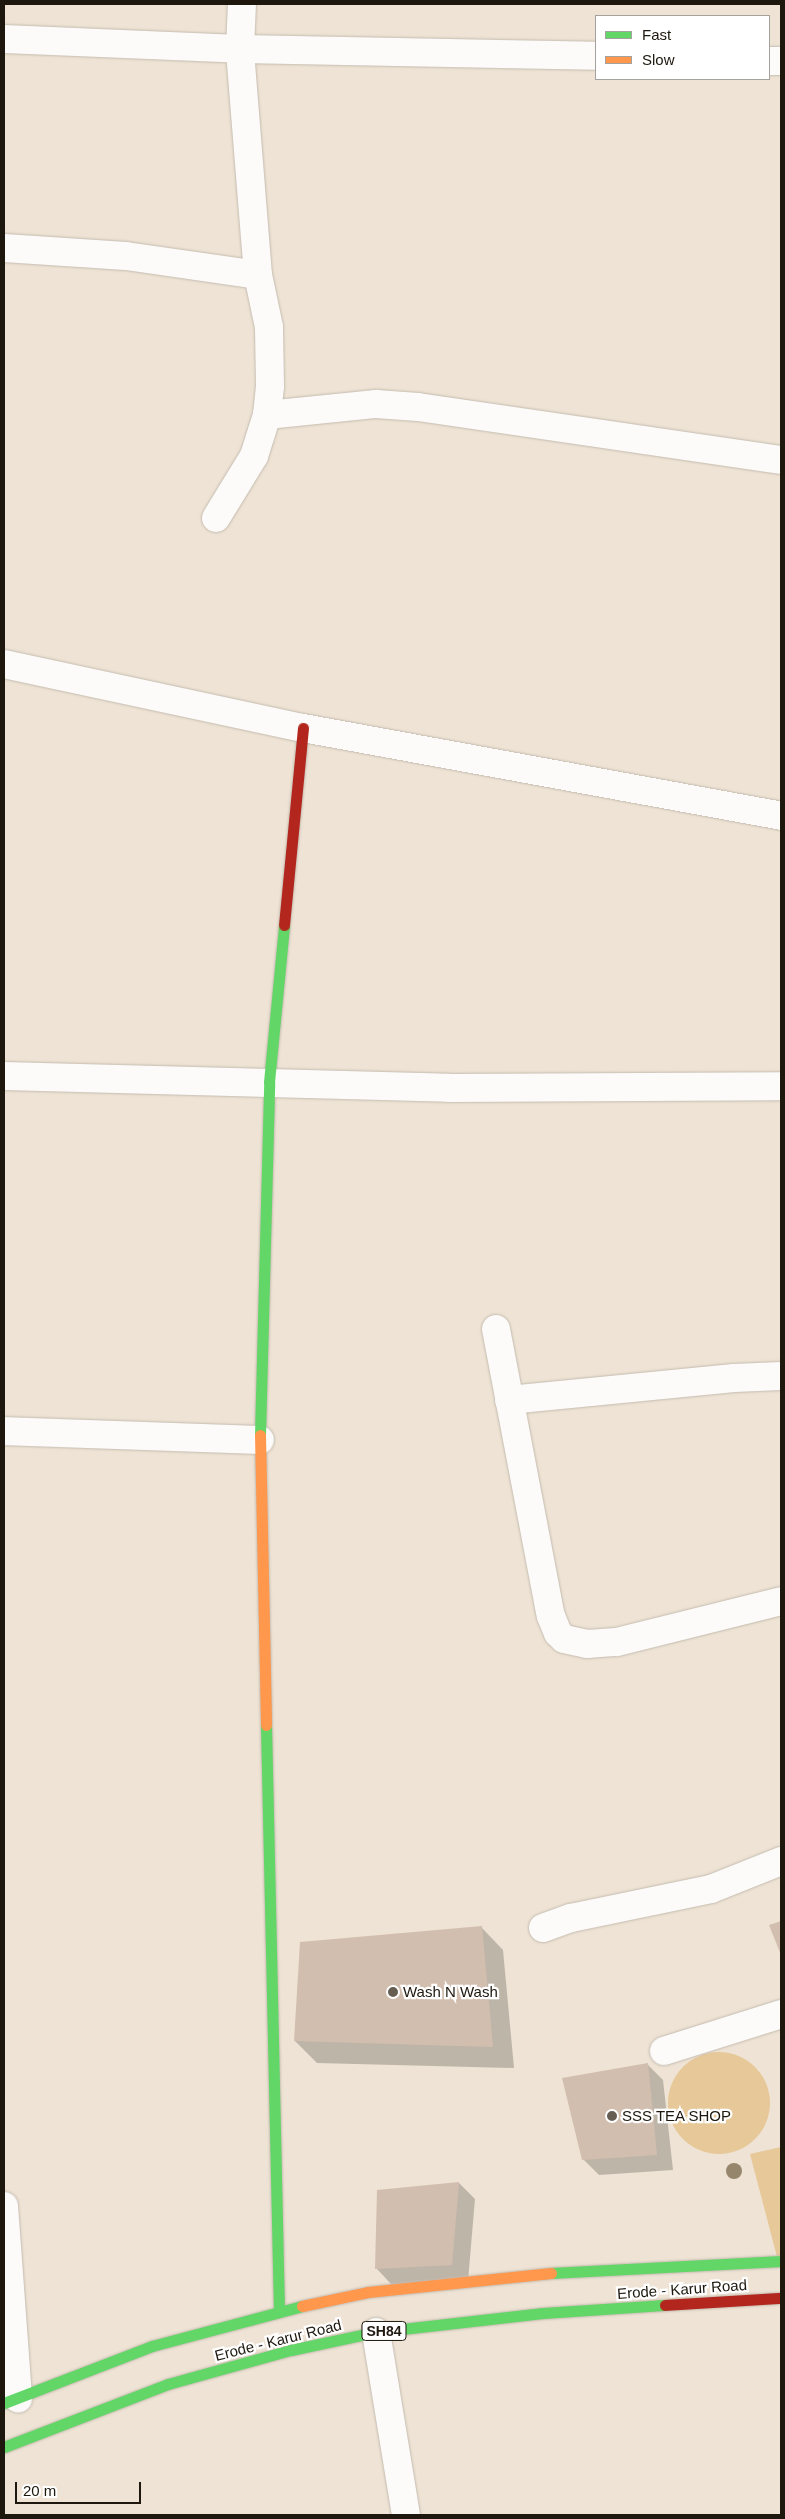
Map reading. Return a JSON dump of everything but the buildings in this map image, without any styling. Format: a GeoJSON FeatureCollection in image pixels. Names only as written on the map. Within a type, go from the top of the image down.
{"type":"FeatureCollection","features":[{"type":"Feature","properties":{"kind":"street"},"geometry":{"type":"LineString","coordinates":[[216,518],[254,456],[267,415],[270,386],[269,327],[258,274],[240,49],[242,4]]}},
{"type":"Feature","properties":{"kind":"street"},"geometry":{"type":"LineString","coordinates":[[4,39],[240,49],[595,56]]}},
{"type":"Feature","properties":{"kind":"street"},"geometry":{"type":"LineString","coordinates":[[4,248],[126,256],[258,274]]}},
{"type":"Feature","properties":{"kind":"street"},"geometry":{"type":"LineString","coordinates":[[267,415],[376,404],[418,407],[781,460]]}},
{"type":"Feature","properties":{"kind":"street"},"geometry":{"type":"LineString","coordinates":[[4,664],[303,728],[781,816]]}},
{"type":"Feature","properties":{"kind":"street"},"geometry":{"type":"LineString","coordinates":[[279,2310],[260,1440],[269,1082],[303,728]]}},
{"type":"Feature","properties":{"kind":"street"},"geometry":{"type":"LineString","coordinates":[[4,1076],[449,1088],[781,1086]]}},
{"type":"Feature","properties":{"kind":"street"},"geometry":{"type":"LineString","coordinates":[[496,1329],[551,1616],[554,1627],[564,1639],[586,1644],[617,1642],[781,1601]]}},
{"type":"Feature","properties":{"kind":"street"},"geometry":{"type":"LineString","coordinates":[[510,1400],[734,1378],[781,1376]]}},
{"type":"Feature","properties":{"kind":"street"},"geometry":{"type":"LineString","coordinates":[[4,1431],[260,1440]]}},
{"type":"Feature","properties":{"kind":"street"},"geometry":{"type":"LineString","coordinates":[[542,1928],[571,1918],[711,1889],[781,1861]]}},
{"type":"Feature","properties":{"kind":"street"},"geometry":{"type":"LineString","coordinates":[[664,2051],[781,2014]]}},
{"type":"Feature","properties":{"kind":"street"},"geometry":{"type":"LineString","coordinates":[[4,2206],[11,2400]]}},
{"type":"Feature","properties":{"kind":"street","name":"Erode - Karur Road"},"geometry":{"type":"LineString","coordinates":[[11,2400],[152,2346],[279,2310],[368,2292],[538,2274],[781,2261]]}},
{"type":"Feature","properties":{"kind":"street","name":"Erode - Karur Road"},"geometry":{"type":"LineString","coordinates":[[4,2447],[168,2384],[291,2350],[376,2332],[542,2313],[781,2300]]}},
{"type":"Feature","properties":{"kind":"street"},"geometry":{"type":"LineString","coordinates":[[376,2332],[406,2515]]}},
{"type":"Feature","properties":{"kind":"shaded area"},"geometry":{"type":"Polygon","coordinates":[[[719,2052],[738,2056],[755,2067],[766,2084],[770,2103],[766,2122],[755,2139],[738,2150],[719,2154],[700,2150],[683,2139],[672,2122],[668,2103],[672,2084],[683,2067],[700,2056],[719,2052]]]}},
{"type":"Feature","properties":{"kind":"shaded area"},"geometry":{"type":"Polygon","coordinates":[[[781,2147],[781,2272],[750,2154],[781,2147]]]}},
{"type":"Feature","properties":{"kind":"traffic: fast"},"geometry":{"type":"LineString","coordinates":[[260,1435],[269,1082],[284,925]]}},
{"type":"Feature","properties":{"kind":"traffic: fast"},"geometry":{"type":"LineString","coordinates":[[266,1725],[279,2311]]}},
{"type":"Feature","properties":{"kind":"traffic: fast"},"geometry":{"type":"LineString","coordinates":[[551,2273],[781,2261]]}},
{"type":"Feature","properties":{"kind":"traffic: fast"},"geometry":{"type":"LineString","coordinates":[[4,2447],[168,2384],[291,2350],[376,2332],[543,2313],[665,2305]]}},
{"type":"Feature","properties":{"kind":"traffic: fast"},"geometry":{"type":"LineString","coordinates":[[4,2403],[152,2346],[302,2306]]}},
{"type":"Feature","properties":{"kind":"traffic: slow"},"geometry":{"type":"LineString","coordinates":[[260,1435],[266,1725]]}},
{"type":"Feature","properties":{"kind":"traffic: slow"},"geometry":{"type":"LineString","coordinates":[[302,2306],[368,2292],[551,2273]]}},
{"type":"Feature","properties":{"kind":"traffic: jam"},"geometry":{"type":"LineString","coordinates":[[284,925],[303,728]]}},
{"type":"Feature","properties":{"kind":"traffic: jam"},"geometry":{"type":"LineString","coordinates":[[665,2305],[781,2298]]}},
{"type":"Feature","properties":{"kind":"place","name":"Wash N Wash"},"geometry":{"type":"Point","coordinates":[393,1992]}},
{"type":"Feature","properties":{"kind":"place","name":"SSS TEA SHOP"},"geometry":{"type":"Point","coordinates":[612,2116]}}]}
